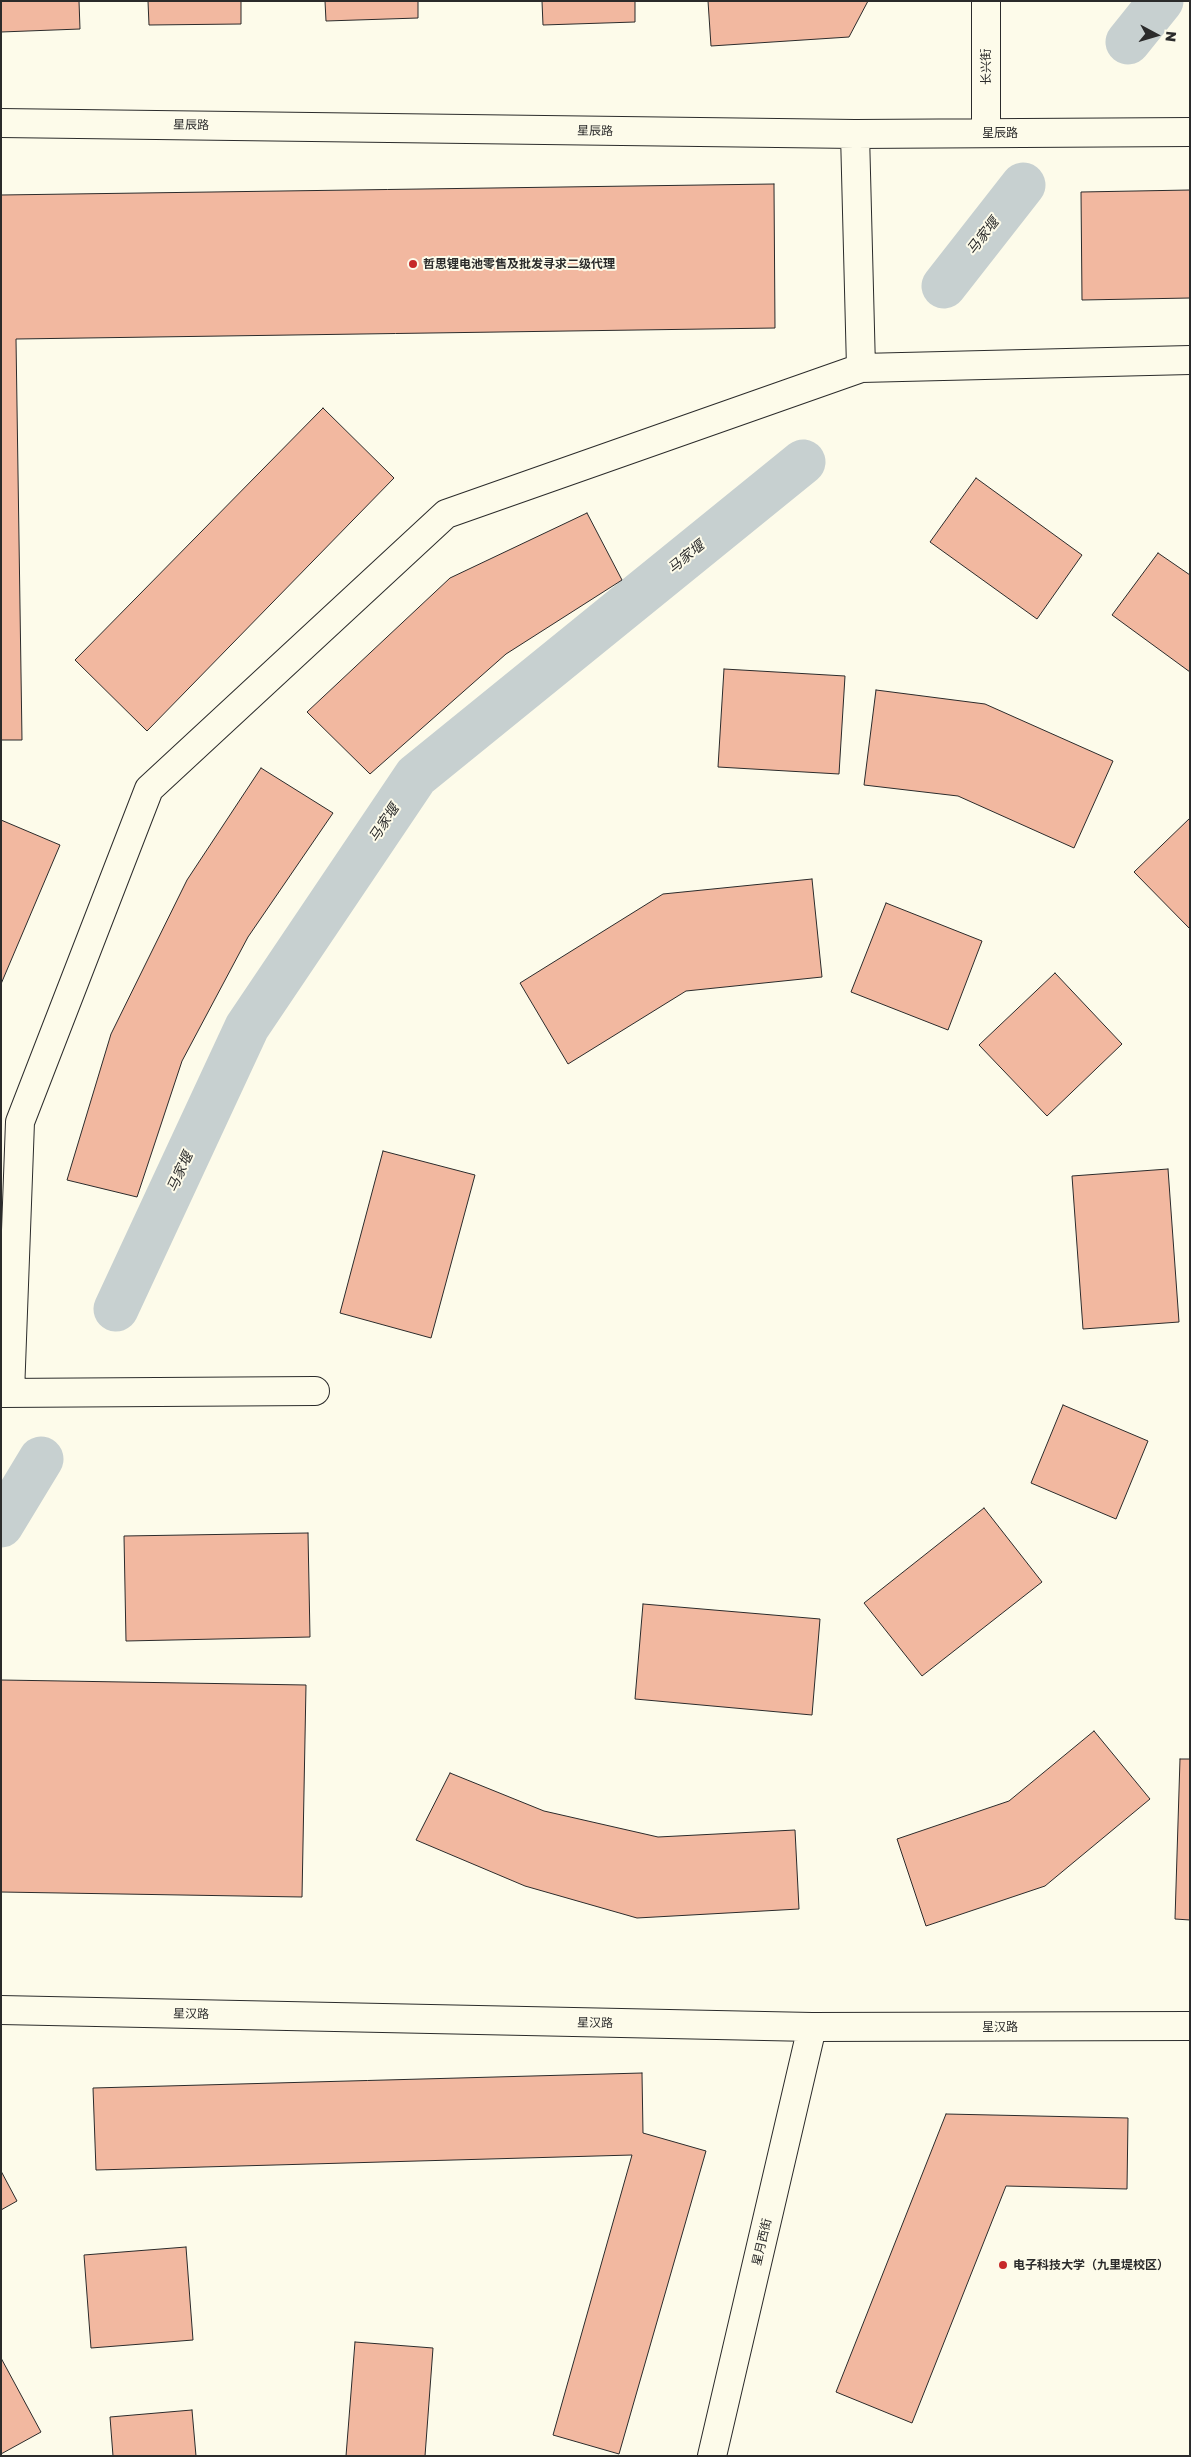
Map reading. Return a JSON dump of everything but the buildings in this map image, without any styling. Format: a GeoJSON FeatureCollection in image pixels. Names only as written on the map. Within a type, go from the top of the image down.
{"type":"FeatureCollection","features":[{"type":"Feature","properties":{"kind":"street","name":"长兴街"},"geometry":{"type":"LineString","coordinates":[[986,1],[986,133]]}},
{"type":"Feature","properties":{"kind":"street","name":"星辰路"},"geometry":{"type":"LineString","coordinates":[[1,123],[855,134],[1190,132]]}},
{"type":"Feature","properties":{"kind":"street"},"geometry":{"type":"LineString","coordinates":[[855,134],[861,368]]}},
{"type":"Feature","properties":{"kind":"street"},"geometry":{"type":"LineString","coordinates":[[315,1392],[6,1393],[20,1122],[149,789],[446,514],[861,368],[1190,360]]}},
{"type":"Feature","properties":{"kind":"street","name":"星汉路"},"geometry":{"type":"LineString","coordinates":[[1,2010],[812,2027],[1190,2026]]}},
{"type":"Feature","properties":{"kind":"street","name":"星月西街"},"geometry":{"type":"LineString","coordinates":[[712,2456],[812,2027]]}},
{"type":"Feature","properties":{"kind":"waterway","name":"马家堰"},"geometry":{"type":"LineString","coordinates":[[1128,42],[1161,1]]}},
{"type":"Feature","properties":{"kind":"waterway","name":"马家堰"},"geometry":{"type":"LineString","coordinates":[[944,286],[1023,185]]}},
{"type":"Feature","properties":{"kind":"waterway","name":"马家堰"},"geometry":{"type":"LineString","coordinates":[[116,1309],[247,1027],[416,776],[803,462]]}},
{"type":"Feature","properties":{"kind":"waterway","name":"马家堰"},"geometry":{"type":"LineString","coordinates":[[1,1525],[41,1459]]}},
{"type":"Feature","properties":{"kind":"place","name":"哲思锂电池零售及批发寻求二级代理"},"geometry":{"type":"Point","coordinates":[413,264]}},
{"type":"Feature","properties":{"kind":"place","name":"电子科技大学（九里堤校区）"},"geometry":{"type":"Point","coordinates":[1003,2265]}}]}
